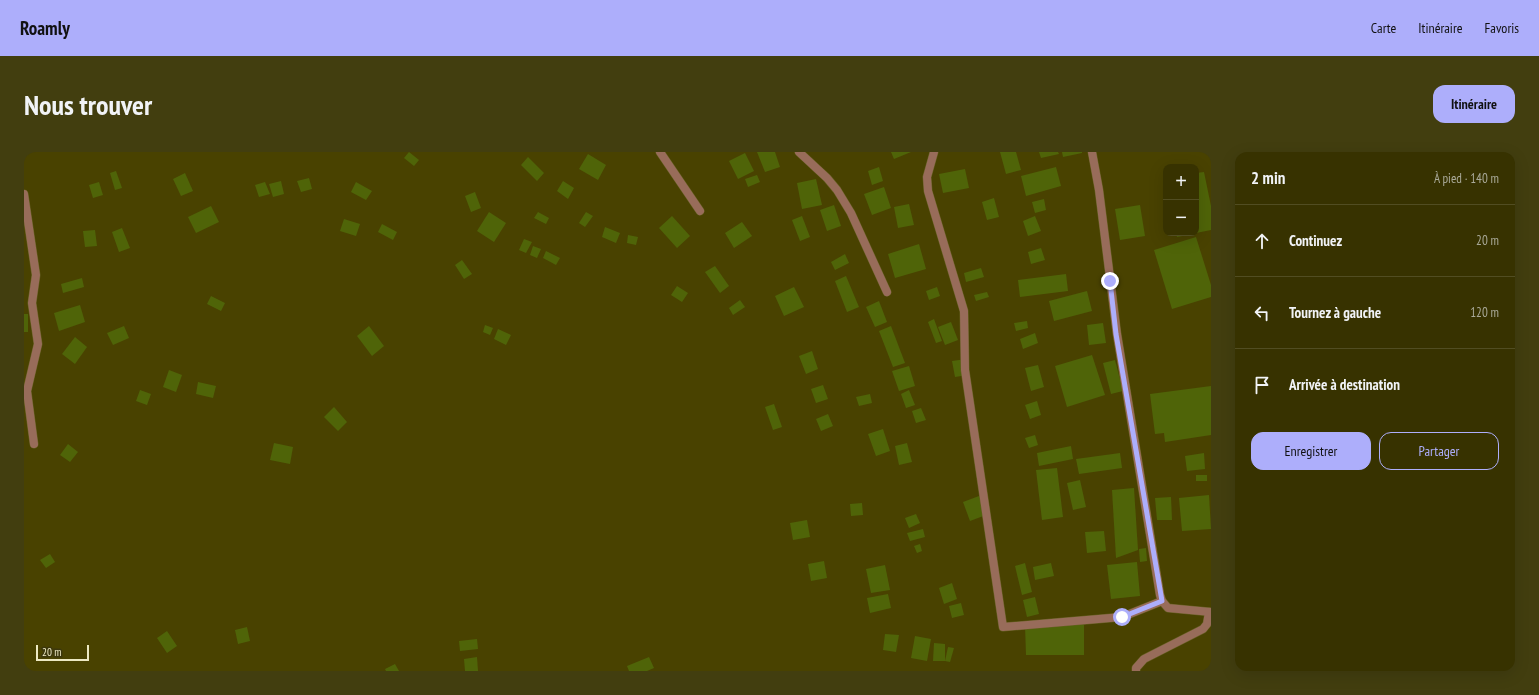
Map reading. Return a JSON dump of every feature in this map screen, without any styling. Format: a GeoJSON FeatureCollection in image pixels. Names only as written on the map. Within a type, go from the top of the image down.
{"type":"FeatureCollection","features":[{"type":"Feature","properties":{"kind":"street"},"geometry":{"type":"LineString","coordinates":[[660,152],[700,211]]}},
{"type":"Feature","properties":{"kind":"street"},"geometry":{"type":"LineString","coordinates":[[799,152],[827,178],[837,190],[851,213],[887,292]]}},
{"type":"Feature","properties":{"kind":"street"},"geometry":{"type":"LineString","coordinates":[[934,152],[926,177],[928,191],[964,311],[964,370],[1003,627],[1122,617],[1162,601]]}},
{"type":"Feature","properties":{"kind":"street"},"geometry":{"type":"LineString","coordinates":[[1092,152],[1099,190],[1116,334],[1162,601],[1168,608],[1210,612],[1207,624],[1203,629],[1144,659],[1136,668],[1136,671]]}},
{"type":"Feature","properties":{"kind":"street"},"geometry":{"type":"LineString","coordinates":[[24,194],[36,275],[32,303],[38,344],[28,391],[34,444]]}},
{"type":"Feature","properties":{"kind":"building"},"geometry":{"type":"Polygon","coordinates":[[[409,152],[419,160],[414,166],[404,158],[409,152]]]}},
{"type":"Feature","properties":{"kind":"building"},"geometry":{"type":"Polygon","coordinates":[[[757,152],[775,152],[780,167],[765,172],[757,152]]]}},
{"type":"Feature","properties":{"kind":"building"},"geometry":{"type":"Polygon","coordinates":[[[891,152],[911,152],[894,159],[891,152]]]}},
{"type":"Feature","properties":{"kind":"building"},"geometry":{"type":"Polygon","coordinates":[[[1000,152],[1016,152],[1021,170],[1006,174],[1000,152]]]}},
{"type":"Feature","properties":{"kind":"building"},"geometry":{"type":"Polygon","coordinates":[[[1039,152],[1058,152],[1059,154],[1041,158],[1039,152]]]}},
{"type":"Feature","properties":{"kind":"building"},"geometry":{"type":"Polygon","coordinates":[[[1062,152],[1082,152],[1082,153],[1063,157],[1062,152]]]}},
{"type":"Feature","properties":{"kind":"building"},"geometry":{"type":"Polygon","coordinates":[[[745,153],[754,171],[738,179],[729,161],[745,153]]]}},
{"type":"Feature","properties":{"kind":"building"},"geometry":{"type":"Polygon","coordinates":[[[588,154],[606,165],[598,180],[579,169],[588,154]]]}},
{"type":"Feature","properties":{"kind":"building"},"geometry":{"type":"Polygon","coordinates":[[[528,157],[544,173],[537,181],[521,165],[528,157]]]}},
{"type":"Feature","properties":{"kind":"building"},"geometry":{"type":"Polygon","coordinates":[[[879,167],[883,181],[872,185],[868,171],[879,167]]]}},
{"type":"Feature","properties":{"kind":"building"},"geometry":{"type":"Polygon","coordinates":[[[1056,167],[1061,186],[1026,196],[1021,176],[1056,167]]]}},
{"type":"Feature","properties":{"kind":"building"},"geometry":{"type":"Polygon","coordinates":[[[965,169],[969,188],[943,193],[939,174],[965,169]]]}},
{"type":"Feature","properties":{"kind":"building"},"geometry":{"type":"Polygon","coordinates":[[[116,171],[122,188],[115,190],[110,173],[116,171]]]}},
{"type":"Feature","properties":{"kind":"building"},"geometry":{"type":"Polygon","coordinates":[[[1204,172],[1211,206],[1211,230],[1199,232],[1199,200],[1199,173],[1204,172]]]}},
{"type":"Feature","properties":{"kind":"building"},"geometry":{"type":"Polygon","coordinates":[[[185,173],[193,191],[181,196],[173,179],[185,173]]]}},
{"type":"Feature","properties":{"kind":"building"},"geometry":{"type":"Polygon","coordinates":[[[757,175],[760,182],[748,187],[745,179],[757,175]]]}},
{"type":"Feature","properties":{"kind":"building"},"geometry":{"type":"Polygon","coordinates":[[[309,178],[312,189],[301,192],[297,181],[309,178]]]}},
{"type":"Feature","properties":{"kind":"building"},"geometry":{"type":"Polygon","coordinates":[[[816,179],[822,205],[802,209],[797,183],[816,179]]]}},
{"type":"Feature","properties":{"kind":"building"},"geometry":{"type":"Polygon","coordinates":[[[281,181],[284,194],[273,197],[269,184],[281,181]]]}},
{"type":"Feature","properties":{"kind":"building"},"geometry":{"type":"Polygon","coordinates":[[[563,181],[574,188],[568,199],[557,191],[563,181]]]}},
{"type":"Feature","properties":{"kind":"building"},"geometry":{"type":"Polygon","coordinates":[[[99,182],[103,195],[93,198],[89,185],[99,182]]]}},
{"type":"Feature","properties":{"kind":"building"},"geometry":{"type":"Polygon","coordinates":[[[265,182],[270,194],[259,197],[255,185],[265,182]]]}},
{"type":"Feature","properties":{"kind":"building"},"geometry":{"type":"Polygon","coordinates":[[[356,182],[372,191],[366,200],[351,192],[356,182]]]}},
{"type":"Feature","properties":{"kind":"building"},"geometry":{"type":"Polygon","coordinates":[[[884,187],[891,208],[872,215],[864,194],[884,187]]]}},
{"type":"Feature","properties":{"kind":"building"},"geometry":{"type":"Polygon","coordinates":[[[475,192],[481,208],[471,212],[465,196],[475,192]]]}},
{"type":"Feature","properties":{"kind":"building"},"geometry":{"type":"Polygon","coordinates":[[[994,198],[999,217],[987,220],[982,202],[994,198]]]}},
{"type":"Feature","properties":{"kind":"building"},"geometry":{"type":"Polygon","coordinates":[[[1044,199],[1046,210],[1035,213],[1032,202],[1044,199]]]}},
{"type":"Feature","properties":{"kind":"building"},"geometry":{"type":"Polygon","coordinates":[[[909,204],[914,225],[898,228],[894,207],[909,204]]]}},
{"type":"Feature","properties":{"kind":"building"},"geometry":{"type":"Polygon","coordinates":[[[834,205],[841,226],[827,231],[820,210],[834,205]]]}},
{"type":"Feature","properties":{"kind":"building"},"geometry":{"type":"Polygon","coordinates":[[[1140,205],[1145,236],[1120,240],[1115,209],[1140,205]]]}},
{"type":"Feature","properties":{"kind":"building"},"geometry":{"type":"Polygon","coordinates":[[[211,206],[219,222],[196,233],[188,217],[211,206]]]}},
{"type":"Feature","properties":{"kind":"building"},"geometry":{"type":"Polygon","coordinates":[[[489,212],[506,223],[494,242],[477,231],[489,212]]]}},
{"type":"Feature","properties":{"kind":"building"},"geometry":{"type":"Polygon","coordinates":[[[538,212],[549,218],[546,224],[534,218],[538,212]]]}},
{"type":"Feature","properties":{"kind":"building"},"geometry":{"type":"Polygon","coordinates":[[[586,212],[593,216],[585,227],[579,223],[586,212]]]}},
{"type":"Feature","properties":{"kind":"building"},"geometry":{"type":"Polygon","coordinates":[[[672,216],[690,236],[677,248],[659,228],[672,216]]]}},
{"type":"Feature","properties":{"kind":"building"},"geometry":{"type":"Polygon","coordinates":[[[802,216],[810,237],[800,241],[792,220],[802,216]]]}},
{"type":"Feature","properties":{"kind":"building"},"geometry":{"type":"Polygon","coordinates":[[[1035,216],[1041,231],[1028,236],[1023,221],[1035,216]]]}},
{"type":"Feature","properties":{"kind":"building"},"geometry":{"type":"Polygon","coordinates":[[[344,219],[360,224],[356,236],[340,231],[344,219]]]}},
{"type":"Feature","properties":{"kind":"building"},"geometry":{"type":"Polygon","coordinates":[[[742,222],[752,236],[734,248],[725,233],[742,222]]]}},
{"type":"Feature","properties":{"kind":"building"},"geometry":{"type":"Polygon","coordinates":[[[382,224],[397,232],[393,240],[378,232],[382,224]]]}},
{"type":"Feature","properties":{"kind":"building"},"geometry":{"type":"Polygon","coordinates":[[[605,227],[620,233],[616,243],[602,237],[605,227]]]}},
{"type":"Feature","properties":{"kind":"building"},"geometry":{"type":"Polygon","coordinates":[[[122,228],[130,248],[119,252],[112,232],[122,228]]]}},
{"type":"Feature","properties":{"kind":"building"},"geometry":{"type":"Polygon","coordinates":[[[95,230],[97,246],[85,247],[83,231],[95,230]]]}},
{"type":"Feature","properties":{"kind":"building"},"geometry":{"type":"Polygon","coordinates":[[[628,235],[638,237],[636,245],[627,243],[628,235]]]}},
{"type":"Feature","properties":{"kind":"building"},"geometry":{"type":"Polygon","coordinates":[[[1196,237],[1211,285],[1211,297],[1172,309],[1154,250],[1196,237]]]}},
{"type":"Feature","properties":{"kind":"building"},"geometry":{"type":"Polygon","coordinates":[[[524,239],[532,242],[526,253],[519,250],[524,239]]]}},
{"type":"Feature","properties":{"kind":"building"},"geometry":{"type":"Polygon","coordinates":[[[919,244],[926,269],[895,278],[888,254],[919,244]]]}},
{"type":"Feature","properties":{"kind":"building"},"geometry":{"type":"Polygon","coordinates":[[[533,246],[541,249],[537,258],[530,255],[533,246]]]}},
{"type":"Feature","properties":{"kind":"building"},"geometry":{"type":"Polygon","coordinates":[[[1041,248],[1045,260],[1031,264],[1028,252],[1041,248]]]}},
{"type":"Feature","properties":{"kind":"building"},"geometry":{"type":"Polygon","coordinates":[[[546,251],[560,258],[556,265],[543,258],[546,251]]]}},
{"type":"Feature","properties":{"kind":"building"},"geometry":{"type":"Polygon","coordinates":[[[845,254],[849,263],[835,270],[831,262],[845,254]]]}},
{"type":"Feature","properties":{"kind":"building"},"geometry":{"type":"Polygon","coordinates":[[[462,260],[472,274],[464,279],[455,265],[462,260]]]}},
{"type":"Feature","properties":{"kind":"building"},"geometry":{"type":"Polygon","coordinates":[[[715,266],[729,286],[720,293],[705,272],[715,266]]]}},
{"type":"Feature","properties":{"kind":"building"},"geometry":{"type":"Polygon","coordinates":[[[981,268],[984,277],[966,282],[964,273],[981,268]]]}},
{"type":"Feature","properties":{"kind":"building"},"geometry":{"type":"Polygon","coordinates":[[[1066,274],[1068,291],[1020,297],[1018,280],[1066,274]]]}},
{"type":"Feature","properties":{"kind":"building"},"geometry":{"type":"Polygon","coordinates":[[[846,276],[859,307],[847,312],[835,281],[846,276]]]}},
{"type":"Feature","properties":{"kind":"building"},"geometry":{"type":"Polygon","coordinates":[[[82,278],[84,287],[63,293],[61,284],[82,278]]]}},
{"type":"Feature","properties":{"kind":"building"},"geometry":{"type":"Polygon","coordinates":[[[677,286],[688,293],[682,302],[671,295],[677,286]]]}},
{"type":"Feature","properties":{"kind":"building"},"geometry":{"type":"Polygon","coordinates":[[[794,287],[804,307],[784,316],[775,296],[794,287]]]}},
{"type":"Feature","properties":{"kind":"building"},"geometry":{"type":"Polygon","coordinates":[[[937,287],[940,296],[929,300],[926,291],[937,287]]]}},
{"type":"Feature","properties":{"kind":"building"},"geometry":{"type":"Polygon","coordinates":[[[1087,291],[1092,311],[1054,321],[1049,301],[1087,291]]]}},
{"type":"Feature","properties":{"kind":"building"},"geometry":{"type":"Polygon","coordinates":[[[987,292],[989,297],[976,301],[974,295],[987,292]]]}},
{"type":"Feature","properties":{"kind":"building"},"geometry":{"type":"Polygon","coordinates":[[[211,296],[225,303],[221,311],[207,304],[211,296]]]}},
{"type":"Feature","properties":{"kind":"building"},"geometry":{"type":"Polygon","coordinates":[[[740,300],[745,307],[733,315],[729,308],[740,300]]]}},
{"type":"Feature","properties":{"kind":"building"},"geometry":{"type":"Polygon","coordinates":[[[879,301],[887,322],[875,327],[866,307],[879,301]]]}},
{"type":"Feature","properties":{"kind":"building"},"geometry":{"type":"Polygon","coordinates":[[[80,305],[85,322],[59,331],[54,313],[80,305]]]}},
{"type":"Feature","properties":{"kind":"building"},"geometry":{"type":"Polygon","coordinates":[[[24,314],[28,314],[28,332],[24,332],[24,314]]]}},
{"type":"Feature","properties":{"kind":"building"},"geometry":{"type":"Polygon","coordinates":[[[934,319],[942,341],[936,343],[928,322],[934,319]]]}},
{"type":"Feature","properties":{"kind":"building"},"geometry":{"type":"Polygon","coordinates":[[[1027,321],[1028,328],[1016,331],[1014,323],[1027,321]]]}},
{"type":"Feature","properties":{"kind":"building"},"geometry":{"type":"Polygon","coordinates":[[[951,322],[958,340],[945,345],[938,327],[951,322]]]}},
{"type":"Feature","properties":{"kind":"building"},"geometry":{"type":"Polygon","coordinates":[[[1103,323],[1106,343],[1089,345],[1087,325],[1103,323]]]}},
{"type":"Feature","properties":{"kind":"building"},"geometry":{"type":"Polygon","coordinates":[[[485,325],[493,328],[490,335],[483,332],[485,325]]]}},
{"type":"Feature","properties":{"kind":"building"},"geometry":{"type":"Polygon","coordinates":[[[124,326],[129,338],[113,345],[107,333],[124,326]]]}},
{"type":"Feature","properties":{"kind":"building"},"geometry":{"type":"Polygon","coordinates":[[[369,326],[384,346],[372,356],[357,336],[369,326]]]}},
{"type":"Feature","properties":{"kind":"building"},"geometry":{"type":"Polygon","coordinates":[[[891,326],[905,363],[893,367],[879,331],[891,326]]]}},
{"type":"Feature","properties":{"kind":"building"},"geometry":{"type":"Polygon","coordinates":[[[498,329],[511,335],[506,345],[494,339],[498,329]]]}},
{"type":"Feature","properties":{"kind":"building"},"geometry":{"type":"Polygon","coordinates":[[[1035,333],[1038,343],[1023,349],[1020,339],[1035,333]]]}},
{"type":"Feature","properties":{"kind":"building"},"geometry":{"type":"Polygon","coordinates":[[[75,337],[87,347],[75,364],[62,354],[75,337]]]}},
{"type":"Feature","properties":{"kind":"building"},"geometry":{"type":"Polygon","coordinates":[[[812,351],[818,369],[806,374],[799,356],[812,351]]]}},
{"type":"Feature","properties":{"kind":"building"},"geometry":{"type":"Polygon","coordinates":[[[1092,355],[1105,395],[1067,407],[1055,366],[1092,355]]]}},
{"type":"Feature","properties":{"kind":"building"},"geometry":{"type":"Polygon","coordinates":[[[966,359],[968,375],[955,377],[952,361],[966,359]]]}},
{"type":"Feature","properties":{"kind":"building"},"geometry":{"type":"Polygon","coordinates":[[[1115,360],[1123,391],[1111,394],[1103,363],[1115,360]]]}},
{"type":"Feature","properties":{"kind":"building"},"geometry":{"type":"Polygon","coordinates":[[[1038,365],[1044,387],[1031,391],[1025,368],[1038,365]]]}},
{"type":"Feature","properties":{"kind":"building"},"geometry":{"type":"Polygon","coordinates":[[[909,366],[915,386],[899,391],[892,371],[909,366]]]}},
{"type":"Feature","properties":{"kind":"building"},"geometry":{"type":"Polygon","coordinates":[[[169,370],[182,375],[176,392],[163,387],[169,370]]]}},
{"type":"Feature","properties":{"kind":"building"},"geometry":{"type":"Polygon","coordinates":[[[198,382],[216,386],[213,398],[196,394],[198,382]]]}},
{"type":"Feature","properties":{"kind":"building"},"geometry":{"type":"Polygon","coordinates":[[[823,385],[828,399],[816,403],[811,389],[823,385]]]}},
{"type":"Feature","properties":{"kind":"building"},"geometry":{"type":"Polygon","coordinates":[[[1211,386],[1211,435],[1165,442],[1164,433],[1155,434],[1150,394],[1211,386]]]}},
{"type":"Feature","properties":{"kind":"building"},"geometry":{"type":"Polygon","coordinates":[[[140,390],[151,394],[147,405],[136,401],[140,390]]]}},
{"type":"Feature","properties":{"kind":"building"},"geometry":{"type":"Polygon","coordinates":[[[909,390],[915,405],[906,408],[901,394],[909,390]]]}},
{"type":"Feature","properties":{"kind":"building"},"geometry":{"type":"Polygon","coordinates":[[[870,394],[872,403],[859,406],[856,397],[870,394]]]}},
{"type":"Feature","properties":{"kind":"building"},"geometry":{"type":"Polygon","coordinates":[[[1037,401],[1041,415],[1030,419],[1025,405],[1037,401]]]}},
{"type":"Feature","properties":{"kind":"building"},"geometry":{"type":"Polygon","coordinates":[[[774,404],[782,427],[773,430],[765,407],[774,404]]]}},
{"type":"Feature","properties":{"kind":"building"},"geometry":{"type":"Polygon","coordinates":[[[334,407],[347,422],[338,431],[324,417],[334,407]]]}},
{"type":"Feature","properties":{"kind":"building"},"geometry":{"type":"Polygon","coordinates":[[[921,408],[926,420],[916,423],[912,411],[921,408]]]}},
{"type":"Feature","properties":{"kind":"building"},"geometry":{"type":"Polygon","coordinates":[[[828,414],[833,426],[821,431],[816,419],[828,414]]]}},
{"type":"Feature","properties":{"kind":"building"},"geometry":{"type":"Polygon","coordinates":[[[883,429],[890,451],[876,456],[868,434],[883,429]]]}},
{"type":"Feature","properties":{"kind":"building"},"geometry":{"type":"Polygon","coordinates":[[[1035,435],[1038,445],[1029,448],[1025,438],[1035,435]]]}},
{"type":"Feature","properties":{"kind":"building"},"geometry":{"type":"Polygon","coordinates":[[[274,443],[293,447],[290,464],[270,460],[274,443]]]}},
{"type":"Feature","properties":{"kind":"building"},"geometry":{"type":"Polygon","coordinates":[[[907,443],[912,462],[899,465],[895,446],[907,443]]]}},
{"type":"Feature","properties":{"kind":"building"},"geometry":{"type":"Polygon","coordinates":[[[68,444],[78,452],[70,462],[60,455],[68,444]]]}},
{"type":"Feature","properties":{"kind":"building"},"geometry":{"type":"Polygon","coordinates":[[[1071,446],[1073,459],[1039,466],[1037,453],[1071,446]]]}},
{"type":"Feature","properties":{"kind":"building"},"geometry":{"type":"Polygon","coordinates":[[[1120,453],[1122,468],[1079,474],[1076,459],[1120,453]]]}},
{"type":"Feature","properties":{"kind":"building"},"geometry":{"type":"Polygon","coordinates":[[[1204,453],[1205,469],[1187,471],[1185,456],[1204,453]]]}},
{"type":"Feature","properties":{"kind":"building"},"geometry":{"type":"Polygon","coordinates":[[[1057,468],[1063,517],[1042,520],[1036,470],[1057,468]]]}},
{"type":"Feature","properties":{"kind":"building"},"geometry":{"type":"Polygon","coordinates":[[[1196,475],[1207,475],[1207,481],[1196,481],[1196,475]]]}},
{"type":"Feature","properties":{"kind":"building"},"geometry":{"type":"Polygon","coordinates":[[[1080,480],[1086,507],[1073,510],[1067,483],[1080,480]]]}},
{"type":"Feature","properties":{"kind":"building"},"geometry":{"type":"Polygon","coordinates":[[[1134,488],[1138,550],[1116,558],[1112,490],[1134,488]]]}},
{"type":"Feature","properties":{"kind":"building"},"geometry":{"type":"Polygon","coordinates":[[[1209,495],[1211,529],[1182,531],[1179,498],[1209,495]]]}},
{"type":"Feature","properties":{"kind":"building"},"geometry":{"type":"Polygon","coordinates":[[[979,496],[986,515],[970,521],[963,502],[979,496]]]}},
{"type":"Feature","properties":{"kind":"building"},"geometry":{"type":"Polygon","coordinates":[[[1171,497],[1172,520],[1157,520],[1155,498],[1171,497]]]}},
{"type":"Feature","properties":{"kind":"building"},"geometry":{"type":"Polygon","coordinates":[[[862,503],[863,515],[851,516],[850,504],[862,503]]]}},
{"type":"Feature","properties":{"kind":"building"},"geometry":{"type":"Polygon","coordinates":[[[916,514],[920,523],[909,528],[905,518],[916,514]]]}},
{"type":"Feature","properties":{"kind":"building"},"geometry":{"type":"Polygon","coordinates":[[[807,520],[810,537],[793,540],[790,523],[807,520]]]}},
{"type":"Feature","properties":{"kind":"building"},"geometry":{"type":"Polygon","coordinates":[[[923,529],[925,537],[910,541],[907,533],[923,529]]]}},
{"type":"Feature","properties":{"kind":"building"},"geometry":{"type":"Polygon","coordinates":[[[1104,531],[1106,551],[1087,553],[1085,532],[1104,531]]]}},
{"type":"Feature","properties":{"kind":"building"},"geometry":{"type":"Polygon","coordinates":[[[920,544],[922,551],[917,553],[914,546],[920,544]]]}},
{"type":"Feature","properties":{"kind":"building"},"geometry":{"type":"Polygon","coordinates":[[[1146,548],[1147,561],[1140,562],[1139,549],[1146,548]]]}},
{"type":"Feature","properties":{"kind":"building"},"geometry":{"type":"Polygon","coordinates":[[[50,554],[55,562],[46,568],[40,560],[50,554]]]}},
{"type":"Feature","properties":{"kind":"building"},"geometry":{"type":"Polygon","coordinates":[[[824,561],[827,578],[811,581],[808,564],[824,561]]]}},
{"type":"Feature","properties":{"kind":"building"},"geometry":{"type":"Polygon","coordinates":[[[1137,562],[1140,596],[1111,599],[1107,565],[1137,562]]]}},
{"type":"Feature","properties":{"kind":"building"},"geometry":{"type":"Polygon","coordinates":[[[1025,563],[1032,592],[1022,595],[1015,566],[1025,563]]]}},
{"type":"Feature","properties":{"kind":"building"},"geometry":{"type":"Polygon","coordinates":[[[1051,563],[1054,576],[1035,580],[1033,567],[1051,563]]]}},
{"type":"Feature","properties":{"kind":"building"},"geometry":{"type":"Polygon","coordinates":[[[885,565],[890,590],[871,593],[866,569],[885,565]]]}},
{"type":"Feature","properties":{"kind":"building"},"geometry":{"type":"Polygon","coordinates":[[[952,583],[957,599],[944,604],[939,588],[952,583]]]}},
{"type":"Feature","properties":{"kind":"building"},"geometry":{"type":"Polygon","coordinates":[[[888,594],[891,608],[870,613],[867,598],[888,594]]]}},
{"type":"Feature","properties":{"kind":"building"},"geometry":{"type":"Polygon","coordinates":[[[1035,597],[1039,614],[1027,617],[1023,600],[1035,597]]]}},
{"type":"Feature","properties":{"kind":"building"},"geometry":{"type":"Polygon","coordinates":[[[961,603],[964,615],[952,618],[949,606],[961,603]]]}},
{"type":"Feature","properties":{"kind":"building"},"geometry":{"type":"Polygon","coordinates":[[[1025,625],[1084,625],[1084,655],[1026,655],[1025,625]]]}},
{"type":"Feature","properties":{"kind":"building"},"geometry":{"type":"Polygon","coordinates":[[[247,627],[250,641],[238,644],[235,630],[247,627]]]}},
{"type":"Feature","properties":{"kind":"building"},"geometry":{"type":"Polygon","coordinates":[[[167,631],[177,646],[167,653],[157,638],[167,631]]]}},
{"type":"Feature","properties":{"kind":"building"},"geometry":{"type":"Polygon","coordinates":[[[885,634],[899,635],[896,652],[883,650],[885,634]]]}},
{"type":"Feature","properties":{"kind":"building"},"geometry":{"type":"Polygon","coordinates":[[[915,636],[931,639],[927,661],[911,658],[915,636]]]}},
{"type":"Feature","properties":{"kind":"building"},"geometry":{"type":"Polygon","coordinates":[[[477,639],[478,649],[460,651],[459,641],[477,639]]]}},
{"type":"Feature","properties":{"kind":"building"},"geometry":{"type":"Polygon","coordinates":[[[934,643],[945,644],[945,661],[933,661],[934,643]]]}},
{"type":"Feature","properties":{"kind":"building"},"geometry":{"type":"Polygon","coordinates":[[[948,647],[954,648],[950,662],[945,661],[948,647]]]}},
{"type":"Feature","properties":{"kind":"building"},"geometry":{"type":"Polygon","coordinates":[[[477,657],[478,671],[465,671],[464,659],[477,657]]]}},
{"type":"Feature","properties":{"kind":"building"},"geometry":{"type":"Polygon","coordinates":[[[649,657],[654,668],[647,671],[629,671],[627,666],[649,657]]]}},
{"type":"Feature","properties":{"kind":"building"},"geometry":{"type":"Polygon","coordinates":[[[395,664],[399,671],[386,671],[385,669],[395,664]]]}},
{"type":"Feature","properties":{"kind":"route"},"geometry":{"type":"LineString","coordinates":[[1110,281],[1116,334],[1162,601],[1122,617]]}}]}
